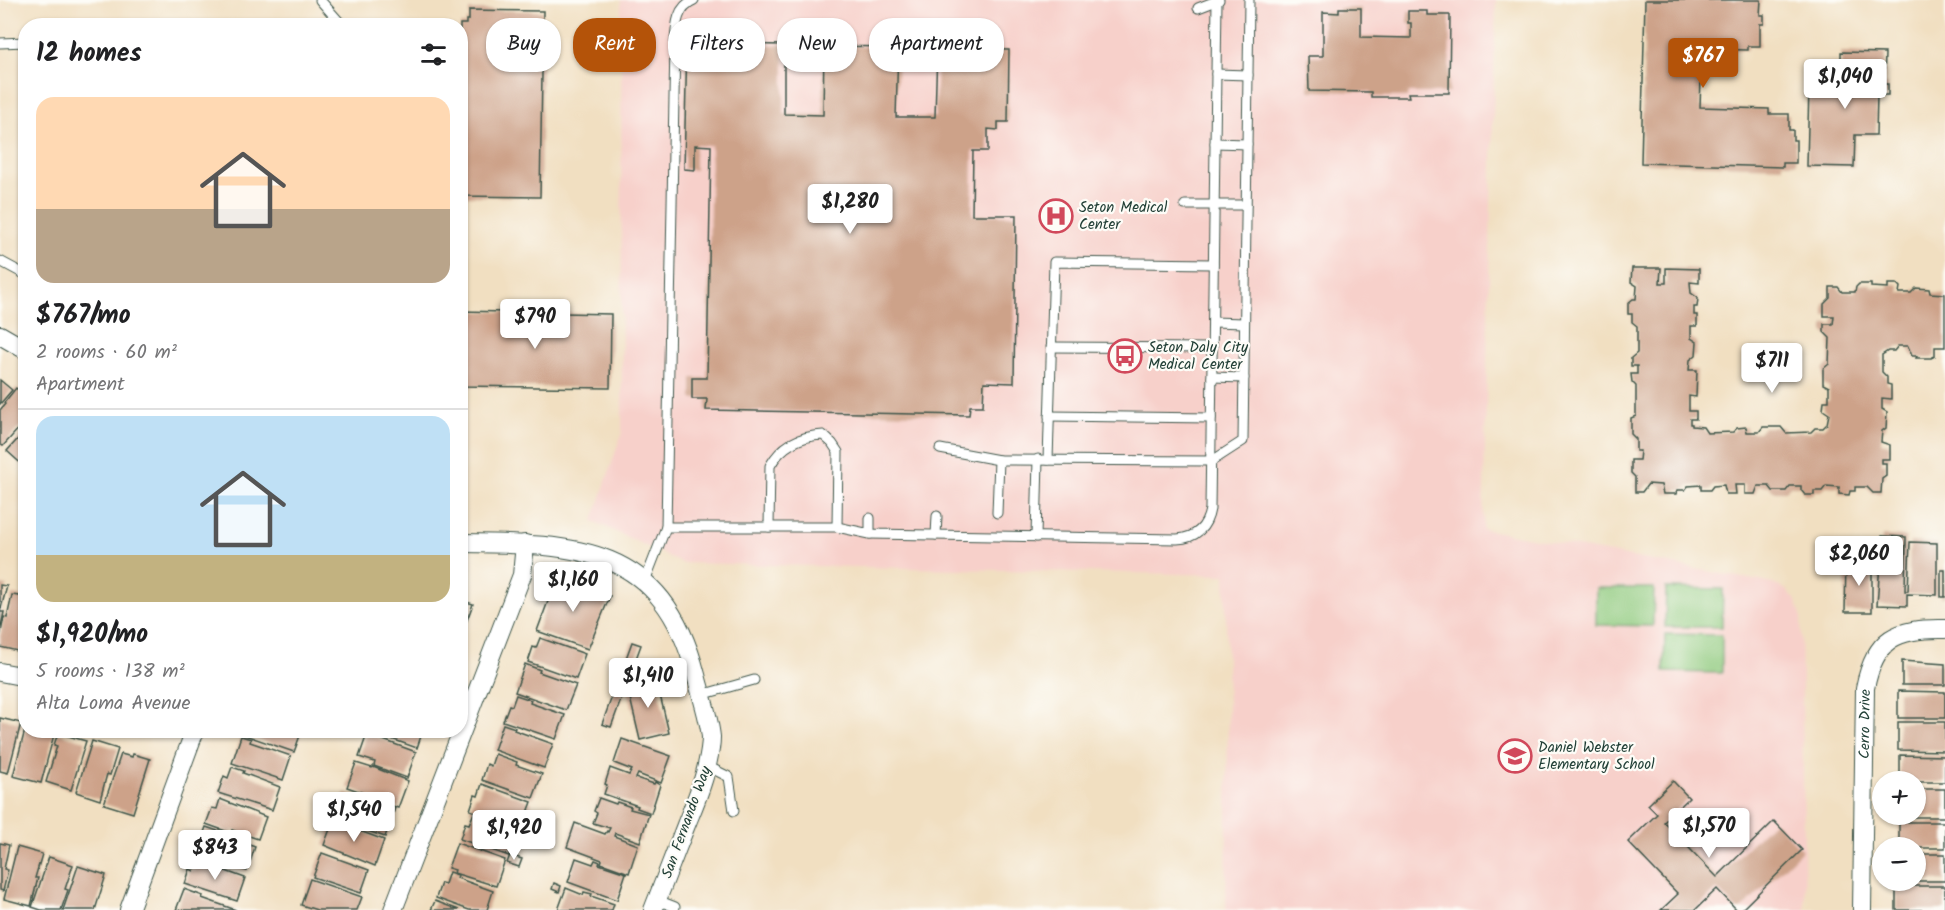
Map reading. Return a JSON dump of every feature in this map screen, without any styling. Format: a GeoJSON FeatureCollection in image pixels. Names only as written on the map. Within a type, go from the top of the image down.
{"type":"FeatureCollection","features":[{"type":"Feature","properties":{"kind":"street"},"geometry":{"type":"LineString","coordinates":[[0,334],[18,345]]}},
{"type":"Feature","properties":{"kind":"street","name":"San Fernando Way"},"geometry":{"type":"LineString","coordinates":[[468,543],[525,544],[574,549],[598,555],[619,564],[645,581],[663,600],[678,624],[692,658],[711,739],[707,766],[700,789],[655,905]]}},
{"type":"Feature","properties":{"kind":"street"},"geometry":{"type":"LineString","coordinates":[[468,715],[522,575],[525,544]]}},
{"type":"Feature","properties":{"kind":"street","name":"Cerro Drive"},"geometry":{"type":"LineString","coordinates":[[1862,910],[1865,688],[1869,666],[1880,647],[1899,635],[1920,629],[1945,629]]}},
{"type":"Feature","properties":{"kind":"street"},"geometry":{"type":"LineString","coordinates":[[0,672],[18,675]]}},
{"type":"Feature","properties":{"kind":"street"},"geometry":{"type":"LineString","coordinates":[[129,910],[192,738]]}},
{"type":"Feature","properties":{"kind":"street"},"geometry":{"type":"LineString","coordinates":[[393,910],[459,738]]}},
{"type":"Feature","properties":{"kind":"lane"},"geometry":{"type":"LineString","coordinates":[[320,0],[334,18]]}},
{"type":"Feature","properties":{"kind":"lane"},"geometry":{"type":"LineString","coordinates":[[645,581],[666,527],[675,44],[680,14],[687,3],[694,0]]}},
{"type":"Feature","properties":{"kind":"lane"},"geometry":{"type":"LineString","coordinates":[[666,527],[837,527],[870,534],[1177,539],[1192,536],[1204,527],[1209,516],[1212,460],[1218,0],[1198,8]]}},
{"type":"Feature","properties":{"kind":"lane"},"geometry":{"type":"LineString","coordinates":[[940,449],[999,460],[1212,460],[1243,441],[1249,0]]}},
{"type":"Feature","properties":{"kind":"lane"},"geometry":{"type":"LineString","coordinates":[[0,43],[18,42]]}},
{"type":"Feature","properties":{"kind":"lane"},"geometry":{"type":"LineString","coordinates":[[1216,74],[1248,75]]}},
{"type":"Feature","properties":{"kind":"lane"},"geometry":{"type":"LineString","coordinates":[[1215,143],[1247,144]]}},
{"type":"Feature","properties":{"kind":"lane"},"geometry":{"type":"LineString","coordinates":[[1185,205],[1246,205]]}},
{"type":"Feature","properties":{"kind":"lane"},"geometry":{"type":"LineString","coordinates":[[0,261],[18,270]]}},
{"type":"Feature","properties":{"kind":"lane"},"geometry":{"type":"LineString","coordinates":[[1036,537],[1049,416],[1054,262],[1213,264]]}},
{"type":"Feature","properties":{"kind":"lane"},"geometry":{"type":"LineString","coordinates":[[1213,322],[1244,323]]}},
{"type":"Feature","properties":{"kind":"lane"},"geometry":{"type":"LineString","coordinates":[[1051,347],[1212,348]]}},
{"type":"Feature","properties":{"kind":"lane"},"geometry":{"type":"LineString","coordinates":[[1212,377],[1244,378]]}},
{"type":"Feature","properties":{"kind":"lane"},"geometry":{"type":"LineString","coordinates":[[1049,416],[1211,417]]}},
{"type":"Feature","properties":{"kind":"lane"},"geometry":{"type":"LineString","coordinates":[[769,527],[770,466],[775,457],[797,440],[823,435],[832,442],[838,452],[837,527]]}},
{"type":"Feature","properties":{"kind":"lane"},"geometry":{"type":"LineString","coordinates":[[997,513],[999,460]]}},
{"type":"Feature","properties":{"kind":"lane"},"geometry":{"type":"LineString","coordinates":[[936,535],[937,516]]}},
{"type":"Feature","properties":{"kind":"lane"},"geometry":{"type":"LineString","coordinates":[[870,518],[870,534]]}},
{"type":"Feature","properties":{"kind":"lane"},"geometry":{"type":"LineString","coordinates":[[701,695],[754,680]]}},
{"type":"Feature","properties":{"kind":"lane"},"geometry":{"type":"LineString","coordinates":[[707,766],[729,777],[734,811]]}},
{"type":"Feature","properties":{"kind":"lane"},"geometry":{"type":"LineString","coordinates":[[655,905],[675,907]]}},
{"type":"Feature","properties":{"kind":"shaded area","name":"Seton Medical Center"},"geometry":{"type":"Polygon","coordinates":[[[621,0],[1496,0],[1483,529],[1770,583],[1785,589],[1795,599],[1801,615],[1805,910],[1226,910],[1228,704],[1225,575],[682,563],[593,521],[622,432],[621,72],[656,72],[656,18],[621,18],[621,0]]]}},
{"type":"Feature","properties":{"kind":"green space"},"geometry":{"type":"Polygon","coordinates":[[[1596,588],[1654,588],[1653,626],[1596,625],[1596,588]]]}},
{"type":"Feature","properties":{"kind":"green space"},"geometry":{"type":"Polygon","coordinates":[[[1666,588],[1723,589],[1722,627],[1665,627],[1666,588]]]}},
{"type":"Feature","properties":{"kind":"green space"},"geometry":{"type":"Polygon","coordinates":[[[1665,634],[1722,635],[1722,673],[1664,672],[1665,634]]]}},
{"type":"Feature","properties":{"kind":"building"},"geometry":{"type":"Polygon","coordinates":[[[1645,0],[1761,0],[1760,15],[1764,15],[1764,24],[1760,24],[1760,46],[1748,46],[1748,50],[1702,49],[1700,107],[1769,109],[1769,114],[1789,114],[1789,130],[1793,130],[1793,140],[1796,140],[1796,163],[1783,163],[1783,167],[1641,163],[1645,0]]]}},
{"type":"Feature","properties":{"kind":"building"},"geometry":{"type":"Polygon","coordinates":[[[1339,8],[1361,8],[1361,37],[1411,38],[1408,11],[1427,11],[1427,15],[1450,15],[1449,93],[1408,93],[1409,97],[1371,97],[1371,92],[1309,91],[1308,56],[1323,56],[1323,12],[1339,13],[1339,8]]]}},
{"type":"Feature","properties":{"kind":"building"},"geometry":{"type":"Polygon","coordinates":[[[469,10],[543,11],[543,18],[486,18],[486,72],[542,72],[540,197],[468,196],[469,10]]]}},
{"type":"Feature","properties":{"kind":"building"},"geometry":{"type":"Polygon","coordinates":[[[765,45],[777,45],[777,72],[784,72],[784,114],[823,115],[824,72],[857,72],[857,46],[869,47],[869,72],[897,72],[896,117],[935,117],[936,72],[1004,72],[1004,50],[1009,50],[1008,122],[998,122],[998,130],[988,129],[988,151],[973,151],[972,215],[1016,215],[1014,383],[984,382],[983,406],[970,406],[969,415],[706,410],[707,399],[692,399],[692,378],[707,378],[711,146],[695,145],[695,170],[684,169],[686,72],[765,72],[765,45]]]}},
{"type":"Feature","properties":{"kind":"building"},"geometry":{"type":"Polygon","coordinates":[[[1841,52],[1885,53],[1884,84],[1888,84],[1888,95],[1877,95],[1876,135],[1855,135],[1854,167],[1807,166],[1809,87],[1841,87],[1841,52]]]}},
{"type":"Feature","properties":{"kind":"building"},"geometry":{"type":"Polygon","coordinates":[[[1632,268],[1661,268],[1660,283],[1666,283],[1666,268],[1699,269],[1699,283],[1690,282],[1691,293],[1698,298],[1697,307],[1694,307],[1697,326],[1691,326],[1691,338],[1697,342],[1696,355],[1690,360],[1689,370],[1697,370],[1696,397],[1689,396],[1689,411],[1696,411],[1696,419],[1690,419],[1690,424],[1703,427],[1707,433],[1733,432],[1737,428],[1746,427],[1747,432],[1759,432],[1763,427],[1781,427],[1786,433],[1811,432],[1827,424],[1829,414],[1823,410],[1824,401],[1829,401],[1829,387],[1823,384],[1823,369],[1829,364],[1830,338],[1824,332],[1824,324],[1833,324],[1834,316],[1824,316],[1824,304],[1830,298],[1830,287],[1838,287],[1842,292],[1855,292],[1859,284],[1888,288],[1888,284],[1897,284],[1900,287],[1899,293],[1911,293],[1916,288],[1929,289],[1930,293],[1945,294],[1945,347],[1935,347],[1935,356],[1931,358],[1912,356],[1908,346],[1898,346],[1894,351],[1888,351],[1882,355],[1882,372],[1887,377],[1887,384],[1891,385],[1891,399],[1882,398],[1882,409],[1887,412],[1886,428],[1882,431],[1881,442],[1890,445],[1890,459],[1882,459],[1882,463],[1886,463],[1886,476],[1882,479],[1881,493],[1873,493],[1867,487],[1855,487],[1855,491],[1850,491],[1849,495],[1839,494],[1839,487],[1826,486],[1822,491],[1814,491],[1814,495],[1805,495],[1801,486],[1790,486],[1786,491],[1773,491],[1769,486],[1758,486],[1755,494],[1745,494],[1745,485],[1735,485],[1736,494],[1726,494],[1724,485],[1713,486],[1710,490],[1701,490],[1701,485],[1688,486],[1685,490],[1677,490],[1676,494],[1663,494],[1661,485],[1648,484],[1642,492],[1635,492],[1635,477],[1631,473],[1631,460],[1639,460],[1640,451],[1636,451],[1636,439],[1631,434],[1631,418],[1636,416],[1636,386],[1632,382],[1631,374],[1637,374],[1637,366],[1631,366],[1631,358],[1637,353],[1637,326],[1632,322],[1632,314],[1628,314],[1628,303],[1636,299],[1637,286],[1631,282],[1632,268]]]}},
{"type":"Feature","properties":{"kind":"building"},"geometry":{"type":"Polygon","coordinates":[[[468,311],[611,314],[610,388],[468,386],[468,311]]]}},
{"type":"Feature","properties":{"kind":"building"},"geometry":{"type":"Polygon","coordinates":[[[0,380],[12,390],[0,404],[0,380]]]}},
{"type":"Feature","properties":{"kind":"building"},"geometry":{"type":"Polygon","coordinates":[[[16,388],[18,390],[18,429],[3,446],[0,444],[0,410],[16,388]]]}},
{"type":"Feature","properties":{"kind":"building"},"geometry":{"type":"Polygon","coordinates":[[[18,439],[18,461],[7,451],[18,439]]]}},
{"type":"Feature","properties":{"kind":"building"},"geometry":{"type":"Polygon","coordinates":[[[1882,536],[1906,537],[1905,591],[1908,591],[1910,542],[1937,543],[1937,595],[1907,594],[1907,606],[1877,605],[1882,536]]]}},
{"type":"Feature","properties":{"kind":"building"},"geometry":{"type":"Polygon","coordinates":[[[1846,561],[1872,561],[1872,612],[1845,612],[1846,561]]]}},
{"type":"Feature","properties":{"kind":"building"},"geometry":{"type":"Polygon","coordinates":[[[1941,570],[1945,570],[1945,597],[1941,597],[1941,570]]]}},
{"type":"Feature","properties":{"kind":"building"},"geometry":{"type":"Polygon","coordinates":[[[557,577],[610,596],[588,649],[537,631],[557,577]]]}},
{"type":"Feature","properties":{"kind":"building"},"geometry":{"type":"Polygon","coordinates":[[[0,585],[7,586],[0,612],[0,585]]]}},
{"type":"Feature","properties":{"kind":"building"},"geometry":{"type":"Polygon","coordinates":[[[12,595],[18,596],[18,651],[0,647],[4,617],[7,618],[12,595]]]}},
{"type":"Feature","properties":{"kind":"building"},"geometry":{"type":"Polygon","coordinates":[[[468,602],[473,604],[468,617],[468,602]]]}},
{"type":"Feature","properties":{"kind":"building"},"geometry":{"type":"Polygon","coordinates":[[[0,612],[4,612],[1,627],[0,626],[0,612]]]}},
{"type":"Feature","properties":{"kind":"building"},"geometry":{"type":"Polygon","coordinates":[[[540,638],[585,654],[576,679],[528,662],[533,647],[536,648],[540,638]]]}},
{"type":"Feature","properties":{"kind":"building"},"geometry":{"type":"Polygon","coordinates":[[[632,642],[641,645],[611,727],[602,724],[632,642]]]}},
{"type":"Feature","properties":{"kind":"building"},"geometry":{"type":"Polygon","coordinates":[[[1902,661],[1945,664],[1945,685],[1902,685],[1902,661]]]}},
{"type":"Feature","properties":{"kind":"building"},"geometry":{"type":"Polygon","coordinates":[[[525,664],[540,670],[539,672],[576,685],[566,710],[515,692],[525,664]]]}},
{"type":"Feature","properties":{"kind":"building"},"geometry":{"type":"Polygon","coordinates":[[[656,678],[669,733],[640,740],[627,685],[656,678]]]}},
{"type":"Feature","properties":{"kind":"building"},"geometry":{"type":"Polygon","coordinates":[[[1898,691],[1945,692],[1945,718],[1898,718],[1898,691]]]}},
{"type":"Feature","properties":{"kind":"building"},"geometry":{"type":"Polygon","coordinates":[[[516,695],[531,700],[530,703],[565,715],[556,739],[503,721],[516,695]]]}},
{"type":"Feature","properties":{"kind":"building"},"geometry":{"type":"Polygon","coordinates":[[[0,718],[18,722],[18,735],[8,773],[0,771],[0,718]]]}},
{"type":"Feature","properties":{"kind":"building"},"geometry":{"type":"Polygon","coordinates":[[[1898,722],[1945,722],[1945,751],[1898,750],[1898,722]]]}},
{"type":"Feature","properties":{"kind":"building"},"geometry":{"type":"Polygon","coordinates":[[[503,724],[553,744],[544,768],[494,750],[503,724]]]}},
{"type":"Feature","properties":{"kind":"building"},"geometry":{"type":"Polygon","coordinates":[[[23,738],[53,738],[41,783],[13,776],[23,738]]]}},
{"type":"Feature","properties":{"kind":"building"},"geometry":{"type":"Polygon","coordinates":[[[56,738],[76,738],[86,741],[71,790],[46,782],[57,746],[54,745],[56,738]]]}},
{"type":"Feature","properties":{"kind":"building"},"geometry":{"type":"Polygon","coordinates":[[[240,738],[251,739],[250,742],[291,756],[283,780],[232,763],[240,738]]]}},
{"type":"Feature","properties":{"kind":"building"},"geometry":{"type":"Polygon","coordinates":[[[254,738],[299,738],[294,752],[254,738]]]}},
{"type":"Feature","properties":{"kind":"building"},"geometry":{"type":"Polygon","coordinates":[[[366,738],[378,738],[416,752],[407,778],[374,766],[375,762],[359,757],[366,738]]]}},
{"type":"Feature","properties":{"kind":"building"},"geometry":{"type":"Polygon","coordinates":[[[389,738],[420,738],[417,748],[389,738]]]}},
{"type":"Feature","properties":{"kind":"building"},"geometry":{"type":"Polygon","coordinates":[[[622,739],[671,756],[661,783],[638,774],[636,778],[660,785],[651,813],[604,794],[610,768],[629,775],[632,770],[614,763],[622,739]]]}},
{"type":"Feature","properties":{"kind":"building"},"geometry":{"type":"Polygon","coordinates":[[[92,741],[118,749],[110,775],[107,774],[100,800],[76,792],[92,741]]]}},
{"type":"Feature","properties":{"kind":"building"},"geometry":{"type":"Polygon","coordinates":[[[121,754],[132,757],[133,754],[150,759],[133,813],[104,804],[121,754]]]}},
{"type":"Feature","properties":{"kind":"building"},"geometry":{"type":"Polygon","coordinates":[[[495,754],[517,762],[516,765],[542,774],[533,798],[482,780],[487,764],[491,766],[495,754]]]}},
{"type":"Feature","properties":{"kind":"building"},"geometry":{"type":"Polygon","coordinates":[[[1900,755],[1945,756],[1945,782],[1926,782],[1926,771],[1900,771],[1900,755]]]}},
{"type":"Feature","properties":{"kind":"building"},"geometry":{"type":"Polygon","coordinates":[[[356,763],[408,781],[398,808],[347,787],[356,763]]]}},
{"type":"Feature","properties":{"kind":"building"},"geometry":{"type":"Polygon","coordinates":[[[232,767],[280,787],[272,810],[218,793],[224,776],[228,778],[232,767]]]}},
{"type":"Feature","properties":{"kind":"building"},"geometry":{"type":"Polygon","coordinates":[[[1673,781],[1689,798],[1664,822],[1717,877],[1774,821],[1802,850],[1741,910],[1737,910],[1717,889],[1695,910],[1661,910],[1678,894],[1628,842],[1657,814],[1648,805],[1673,781]]]}},
{"type":"Feature","properties":{"kind":"building"},"geometry":{"type":"Polygon","coordinates":[[[482,784],[532,802],[522,828],[470,810],[482,784]]]}},
{"type":"Feature","properties":{"kind":"building"},"geometry":{"type":"Polygon","coordinates":[[[1926,789],[1945,789],[1945,817],[1926,817],[1926,789]]]}},
{"type":"Feature","properties":{"kind":"building"},"geometry":{"type":"Polygon","coordinates":[[[345,793],[395,808],[385,837],[351,825],[352,822],[336,816],[345,793]]]}},
{"type":"Feature","properties":{"kind":"building"},"geometry":{"type":"Polygon","coordinates":[[[599,798],[649,814],[640,842],[615,833],[614,836],[638,845],[629,873],[567,847],[575,823],[605,834],[608,832],[610,828],[593,823],[597,813],[594,811],[599,798]]]}},
{"type":"Feature","properties":{"kind":"building"},"geometry":{"type":"Polygon","coordinates":[[[220,799],[266,817],[258,839],[206,824],[212,808],[217,809],[220,799]]]}},
{"type":"Feature","properties":{"kind":"building"},"geometry":{"type":"Polygon","coordinates":[[[474,813],[490,819],[489,822],[517,832],[509,856],[460,839],[465,823],[469,824],[474,813]]]}},
{"type":"Feature","properties":{"kind":"building"},"geometry":{"type":"Polygon","coordinates":[[[333,821],[384,840],[375,866],[324,845],[333,821]]]}},
{"type":"Feature","properties":{"kind":"building"},"geometry":{"type":"Polygon","coordinates":[[[1945,822],[1945,848],[1926,848],[1926,837],[1899,837],[1899,825],[1945,822]]]}},
{"type":"Feature","properties":{"kind":"building"},"geometry":{"type":"Polygon","coordinates":[[[206,827],[255,847],[247,871],[196,854],[206,827]]]}},
{"type":"Feature","properties":{"kind":"building"},"geometry":{"type":"Polygon","coordinates":[[[0,843],[9,845],[4,869],[8,870],[3,891],[0,890],[0,843]]]}},
{"type":"Feature","properties":{"kind":"building"},"geometry":{"type":"Polygon","coordinates":[[[457,843],[505,860],[496,886],[454,873],[455,870],[448,868],[457,843]]]}},
{"type":"Feature","properties":{"kind":"building"},"geometry":{"type":"Polygon","coordinates":[[[17,847],[42,854],[35,878],[38,878],[31,906],[4,899],[17,847]]]}},
{"type":"Feature","properties":{"kind":"building"},"geometry":{"type":"Polygon","coordinates":[[[322,853],[369,870],[361,893],[313,877],[322,853]]]}},
{"type":"Feature","properties":{"kind":"building"},"geometry":{"type":"Polygon","coordinates":[[[1926,854],[1945,854],[1945,881],[1926,881],[1926,854]]]}},
{"type":"Feature","properties":{"kind":"building"},"geometry":{"type":"Polygon","coordinates":[[[510,855],[522,859],[519,867],[507,863],[510,855]]]}},
{"type":"Feature","properties":{"kind":"building"},"geometry":{"type":"Polygon","coordinates":[[[49,857],[73,865],[61,910],[41,910],[32,907],[49,857]]]}},
{"type":"Feature","properties":{"kind":"building"},"geometry":{"type":"Polygon","coordinates":[[[198,858],[206,861],[206,864],[245,878],[237,901],[185,884],[190,869],[194,871],[198,858]]]}},
{"type":"Feature","properties":{"kind":"building"},"geometry":{"type":"Polygon","coordinates":[[[576,858],[593,864],[595,860],[600,862],[599,864],[626,873],[617,900],[568,882],[576,858]]]}},
{"type":"Feature","properties":{"kind":"building"},"geometry":{"type":"Polygon","coordinates":[[[78,866],[106,875],[95,910],[63,910],[78,866]]]}},
{"type":"Feature","properties":{"kind":"building"},"geometry":{"type":"Polygon","coordinates":[[[449,872],[458,875],[457,878],[493,891],[487,910],[469,910],[436,898],[441,883],[445,884],[449,872]]]}},
{"type":"Feature","properties":{"kind":"building"},"geometry":{"type":"Polygon","coordinates":[[[310,879],[362,897],[357,910],[317,910],[301,905],[310,879]]]}},
{"type":"Feature","properties":{"kind":"building"},"geometry":{"type":"Polygon","coordinates":[[[554,883],[561,886],[559,892],[552,889],[554,883]]]}},
{"type":"Feature","properties":{"kind":"building"},"geometry":{"type":"Polygon","coordinates":[[[1926,886],[1945,886],[1945,910],[1896,910],[1896,891],[1926,891],[1926,886]]]}},
{"type":"Feature","properties":{"kind":"building"},"geometry":{"type":"Polygon","coordinates":[[[566,888],[583,895],[584,892],[592,894],[591,896],[614,904],[612,910],[558,910],[566,888]]]}},
{"type":"Feature","properties":{"kind":"building"},"geometry":{"type":"Polygon","coordinates":[[[184,889],[203,896],[202,898],[236,910],[176,910],[184,889]]]}},
{"type":"Feature","properties":{"kind":"building"},"geometry":{"type":"Polygon","coordinates":[[[435,901],[459,910],[431,910],[435,901]]]}},
{"type":"Feature","properties":{"kind":"place","name":"Seton Medical Center"},"geometry":{"type":"Point","coordinates":[1056,216]}},
{"type":"Feature","properties":{"kind":"place","name":"Seton Daly City Medical Center"},"geometry":{"type":"Point","coordinates":[1125,356]}},
{"type":"Feature","properties":{"kind":"place","name":"Daniel Webster Elementary School"},"geometry":{"type":"Point","coordinates":[1515,756]}}]}
